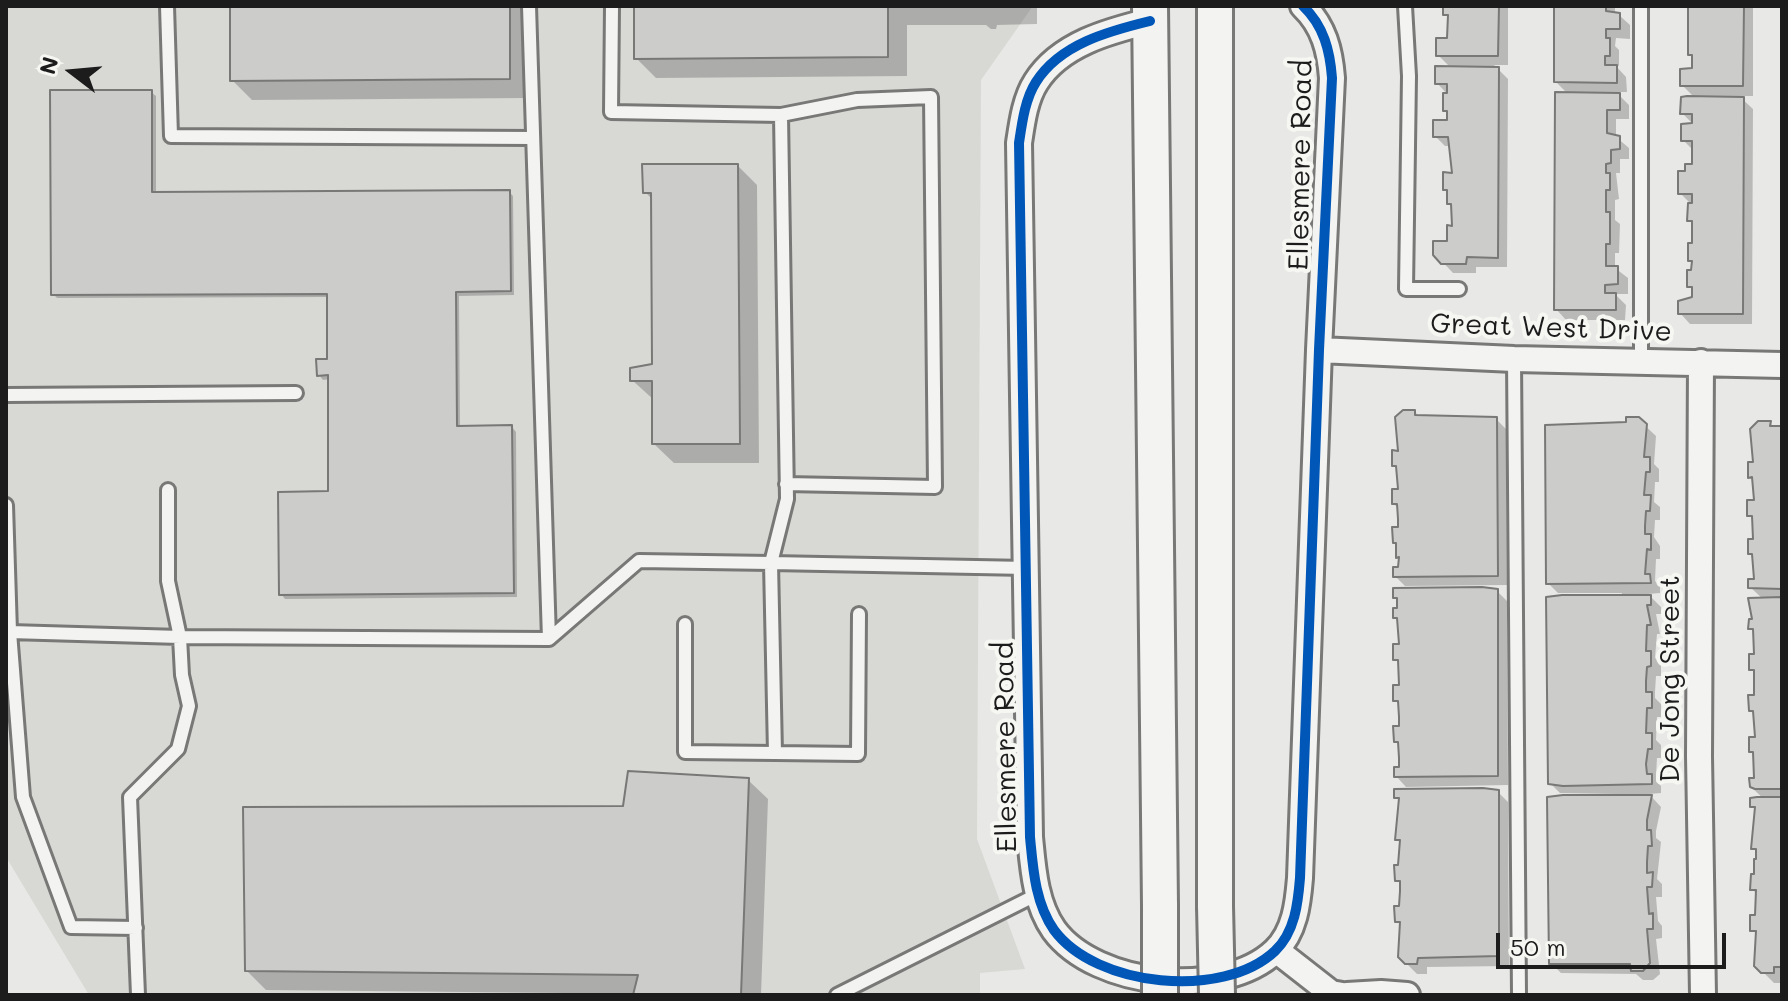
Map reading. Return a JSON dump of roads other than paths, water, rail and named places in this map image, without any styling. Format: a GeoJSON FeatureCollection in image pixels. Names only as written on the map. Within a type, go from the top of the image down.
{"type":"FeatureCollection","features":[{"type":"Feature","properties":{"kind":"main road"},"geometry":{"type":"LineString","coordinates":[[1215,6],[1217,995]]}},
{"type":"Feature","properties":{"kind":"main road","name":"Ellesmere Road"},"geometry":{"type":"LineString","coordinates":[[1150,13],[1160,995]]}},
{"type":"Feature","properties":{"kind":"street","name":"Ellesmere Road"},"geometry":{"type":"LineString","coordinates":[[1150,13],[1062,54],[1036,82],[1024,115],[1019,143],[1030,837],[1038,894],[1052,928],[1076,952],[1095,964],[1145,978],[1206,980],[1238,974],[1276,950],[1287,937],[1293,921],[1300,878],[1332,78],[1330,54],[1320,27],[1303,6]]}},
{"type":"Feature","properties":{"kind":"street","name":"Great West Drive"},"geometry":{"type":"LineString","coordinates":[[1319,350],[1514,359],[1782,365]]}},
{"type":"Feature","properties":{"kind":"street","name":"De Jong Street"},"geometry":{"type":"LineString","coordinates":[[1701,362],[1699,756],[1703,995]]}},
{"type":"Feature","properties":{"kind":"street"},"geometry":{"type":"LineString","coordinates":[[1276,950],[1331,993],[1407,995]]}},
{"type":"Feature","properties":{"kind":"lane"},"geometry":{"type":"LineString","coordinates":[[167,6],[171,136],[533,138]]}},
{"type":"Feature","properties":{"kind":"lane"},"geometry":{"type":"LineString","coordinates":[[529,6],[549,639]]}},
{"type":"Feature","properties":{"kind":"lane"},"geometry":{"type":"LineString","coordinates":[[612,6],[611,112],[781,115],[857,100],[931,97],[935,487],[786,484]]}},
{"type":"Feature","properties":{"kind":"lane"},"geometry":{"type":"LineString","coordinates":[[1405,6],[1409,76],[1406,289],[1459,289]]}},
{"type":"Feature","properties":{"kind":"lane"},"geometry":{"type":"LineString","coordinates":[[1641,6],[1641,361]]}},
{"type":"Feature","properties":{"kind":"lane"},"geometry":{"type":"LineString","coordinates":[[775,753],[771,563],[787,499],[781,115]]}},
{"type":"Feature","properties":{"kind":"lane"},"geometry":{"type":"LineString","coordinates":[[1514,359],[1519,995]]}},
{"type":"Feature","properties":{"kind":"lane"},"geometry":{"type":"LineString","coordinates":[[6,395],[296,393]]}},
{"type":"Feature","properties":{"kind":"lane"},"geometry":{"type":"LineString","coordinates":[[138,995],[130,797],[178,749],[189,706],[182,675],[180,637],[168,581],[168,490]]}},
{"type":"Feature","properties":{"kind":"lane"},"geometry":{"type":"LineString","coordinates":[[6,505],[10,632],[23,797],[71,927],[136,928]]}},
{"type":"Feature","properties":{"kind":"lane"},"geometry":{"type":"LineString","coordinates":[[10,632],[180,637],[549,639],[639,561],[1027,568]]}},
{"type":"Feature","properties":{"kind":"lane"},"geometry":{"type":"LineString","coordinates":[[685,624],[685,752],[858,754],[859,614]]}},
{"type":"Feature","properties":{"kind":"lane"},"geometry":{"type":"LineString","coordinates":[[837,995],[1038,894]]}}]}
